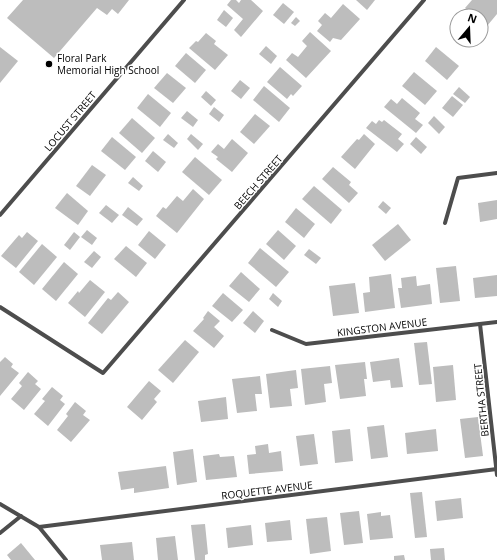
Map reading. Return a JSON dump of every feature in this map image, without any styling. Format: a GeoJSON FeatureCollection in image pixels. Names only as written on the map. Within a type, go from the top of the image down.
{"type":"FeatureCollection","features":[{"type":"Feature","properties":{"kind":"street","name":"LOCUST STREET"},"geometry":{"type":"LineString","coordinates":[[0,214],[184,0]]}},
{"type":"Feature","properties":{"kind":"street","name":"BEECH STREET"},"geometry":{"type":"LineString","coordinates":[[0,307],[104,373],[424,0]]}},
{"type":"Feature","properties":{"kind":"street"},"geometry":{"type":"LineString","coordinates":[[445,223],[458,178],[497,174]]}},
{"type":"Feature","properties":{"kind":"street","name":"KINGSTON AVENUE"},"geometry":{"type":"LineString","coordinates":[[272,330],[306,344],[497,322]]}},
{"type":"Feature","properties":{"kind":"street","name":"BERTHA STREET"},"geometry":{"type":"LineString","coordinates":[[480,324],[497,475]]}},
{"type":"Feature","properties":{"kind":"street","name":"ROQUETTE AVENUE"},"geometry":{"type":"LineString","coordinates":[[39,527],[497,469]]}},
{"type":"Feature","properties":{"kind":"street"},"geometry":{"type":"LineString","coordinates":[[0,504],[39,527],[66,560]]}},
{"type":"Feature","properties":{"kind":"street"},"geometry":{"type":"LineString","coordinates":[[0,533],[21,516]]}},
{"type":"Feature","properties":{"kind":"building","name":"Floral Park Memorial High School"},"geometry":{"type":"Polygon","coordinates":[[[23,0],[129,0],[118,14],[112,9],[107,15],[97,8],[54,58],[7,18],[23,0]]]}},
{"type":"Feature","properties":{"kind":"building"},"geometry":{"type":"Polygon","coordinates":[[[231,0],[236,0],[239,3],[241,0],[251,0],[263,11],[241,37],[234,30],[243,19],[227,5],[231,0]]]}},
{"type":"Feature","properties":{"kind":"building"},"geometry":{"type":"Polygon","coordinates":[[[356,0],[375,0],[367,10],[356,0]]]}},
{"type":"Feature","properties":{"kind":"building"},"geometry":{"type":"Polygon","coordinates":[[[472,0],[497,0],[497,14],[489,24],[489,8],[465,8],[472,0]]]}},
{"type":"Feature","properties":{"kind":"building"},"geometry":{"type":"Polygon","coordinates":[[[283,3],[294,12],[284,24],[273,15],[283,3]]]}},
{"type":"Feature","properties":{"kind":"building"},"geometry":{"type":"Polygon","coordinates":[[[343,4],[360,19],[341,40],[333,38],[330,42],[317,31],[322,25],[318,21],[325,13],[331,18],[343,4]]]}},
{"type":"Feature","properties":{"kind":"building"},"geometry":{"type":"Polygon","coordinates":[[[224,10],[233,18],[226,27],[217,20],[224,10]]]}},
{"type":"Feature","properties":{"kind":"building"},"geometry":{"type":"Polygon","coordinates":[[[296,17],[300,21],[295,26],[291,23],[296,17]]]}},
{"type":"Feature","properties":{"kind":"building"},"geometry":{"type":"Polygon","coordinates":[[[310,32],[331,51],[306,78],[286,60],[292,53],[298,57],[307,46],[302,41],[310,32]]]}},
{"type":"Feature","properties":{"kind":"building"},"geometry":{"type":"Polygon","coordinates":[[[206,33],[216,41],[214,44],[228,55],[215,70],[189,48],[196,41],[198,42],[206,33]]]}},
{"type":"Feature","properties":{"kind":"building"},"geometry":{"type":"Polygon","coordinates":[[[266,46],[277,56],[271,64],[259,54],[266,46]]]}},
{"type":"Feature","properties":{"kind":"building"},"geometry":{"type":"Polygon","coordinates":[[[0,47],[18,61],[0,83],[0,47]]]}},
{"type":"Feature","properties":{"kind":"building"},"geometry":{"type":"Polygon","coordinates":[[[436,47],[459,66],[447,80],[425,61],[436,47]]]}},
{"type":"Feature","properties":{"kind":"building"},"geometry":{"type":"Polygon","coordinates":[[[186,53],[206,70],[195,83],[175,66],[186,53]]]}},
{"type":"Feature","properties":{"kind":"building"},"geometry":{"type":"Polygon","coordinates":[[[280,67],[302,86],[293,96],[291,94],[287,99],[267,82],[280,67]]]}},
{"type":"Feature","properties":{"kind":"building"},"geometry":{"type":"Polygon","coordinates":[[[414,72],[437,91],[425,105],[402,86],[414,72]]]}},
{"type":"Feature","properties":{"kind":"building"},"geometry":{"type":"Polygon","coordinates":[[[167,73],[186,88],[173,103],[154,88],[167,73]]]}},
{"type":"Feature","properties":{"kind":"building"},"geometry":{"type":"Polygon","coordinates":[[[240,80],[250,88],[241,99],[231,91],[240,80]]]}},
{"type":"Feature","properties":{"kind":"building"},"geometry":{"type":"Polygon","coordinates":[[[264,86],[290,108],[279,122],[253,100],[264,86]]]}},
{"type":"Feature","properties":{"kind":"building"},"geometry":{"type":"Polygon","coordinates":[[[459,87],[470,97],[465,103],[453,94],[459,87]]]}},
{"type":"Feature","properties":{"kind":"building"},"geometry":{"type":"Polygon","coordinates":[[[206,91],[216,100],[211,106],[201,97],[206,91]]]}},
{"type":"Feature","properties":{"kind":"building"},"geometry":{"type":"Polygon","coordinates":[[[148,94],[171,113],[160,127],[137,108],[148,94]]]}},
{"type":"Feature","properties":{"kind":"building"},"geometry":{"type":"Polygon","coordinates":[[[452,96],[463,105],[453,117],[442,108],[452,96]]]}},
{"type":"Feature","properties":{"kind":"building"},"geometry":{"type":"Polygon","coordinates":[[[402,98],[420,113],[415,119],[423,125],[416,133],[384,107],[391,99],[397,104],[402,98]]]}},
{"type":"Feature","properties":{"kind":"building"},"geometry":{"type":"Polygon","coordinates":[[[214,107],[224,115],[219,122],[209,114],[214,107]]]}},
{"type":"Feature","properties":{"kind":"building"},"geometry":{"type":"Polygon","coordinates":[[[187,111],[198,120],[193,127],[181,118],[187,111]]]}},
{"type":"Feature","properties":{"kind":"building"},"geometry":{"type":"Polygon","coordinates":[[[255,114],[270,126],[254,144],[240,132],[255,114]]]}},
{"type":"Feature","properties":{"kind":"building"},"geometry":{"type":"Polygon","coordinates":[[[434,116],[445,127],[439,134],[428,123],[434,116]]]}},
{"type":"Feature","properties":{"kind":"building"},"geometry":{"type":"Polygon","coordinates":[[[132,118],[155,138],[142,153],[119,133],[132,118]]]}},
{"type":"Feature","properties":{"kind":"building"},"geometry":{"type":"Polygon","coordinates":[[[379,120],[382,122],[384,120],[402,134],[398,139],[404,144],[397,152],[366,128],[372,121],[376,124],[379,120]]]}},
{"type":"Feature","properties":{"kind":"building"},"geometry":{"type":"Polygon","coordinates":[[[168,134],[178,143],[174,148],[163,140],[168,134]]]}},
{"type":"Feature","properties":{"kind":"building"},"geometry":{"type":"Polygon","coordinates":[[[191,134],[203,144],[198,150],[187,139],[191,134]]]}},
{"type":"Feature","properties":{"kind":"building"},"geometry":{"type":"Polygon","coordinates":[[[364,134],[375,144],[355,169],[341,157],[357,139],[359,140],[364,134]]]}},
{"type":"Feature","properties":{"kind":"building"},"geometry":{"type":"Polygon","coordinates":[[[112,137],[136,157],[125,170],[101,151],[112,137]]]}},
{"type":"Feature","properties":{"kind":"building"},"geometry":{"type":"Polygon","coordinates":[[[416,137],[427,147],[421,154],[410,144],[416,137]]]}},
{"type":"Feature","properties":{"kind":"building"},"geometry":{"type":"Polygon","coordinates":[[[232,139],[248,153],[232,172],[216,159],[218,157],[211,152],[218,144],[224,149],[232,139]]]}},
{"type":"Feature","properties":{"kind":"building"},"geometry":{"type":"Polygon","coordinates":[[[153,151],[166,162],[158,172],[145,161],[153,151]]]}},
{"type":"Feature","properties":{"kind":"building"},"geometry":{"type":"Polygon","coordinates":[[[195,157],[222,180],[209,195],[182,172],[195,157]]]}},
{"type":"Feature","properties":{"kind":"building"},"geometry":{"type":"Polygon","coordinates":[[[92,165],[106,175],[90,196],[76,186],[92,165]]]}},
{"type":"Feature","properties":{"kind":"building"},"geometry":{"type":"Polygon","coordinates":[[[333,167],[351,182],[349,185],[358,193],[349,203],[322,179],[333,167]]]}},
{"type":"Feature","properties":{"kind":"building"},"geometry":{"type":"Polygon","coordinates":[[[133,177],[143,186],[139,191],[128,183],[133,177]]]}},
{"type":"Feature","properties":{"kind":"building"},"geometry":{"type":"Polygon","coordinates":[[[314,186],[342,210],[331,224],[302,199],[314,186]]]}},
{"type":"Feature","properties":{"kind":"building"},"geometry":{"type":"Polygon","coordinates":[[[193,189],[204,199],[177,233],[156,216],[163,207],[166,209],[177,196],[183,201],[193,189]]]}},
{"type":"Feature","properties":{"kind":"building"},"geometry":{"type":"Polygon","coordinates":[[[67,193],[88,211],[78,225],[55,208],[67,193]]]}},
{"type":"Feature","properties":{"kind":"building"},"geometry":{"type":"Polygon","coordinates":[[[497,200],[497,219],[480,222],[478,203],[497,200]]]}},
{"type":"Feature","properties":{"kind":"building"},"geometry":{"type":"Polygon","coordinates":[[[383,201],[391,208],[386,214],[378,207],[383,201]]]}},
{"type":"Feature","properties":{"kind":"building"},"geometry":{"type":"Polygon","coordinates":[[[106,205],[119,215],[112,223],[99,213],[106,205]]]}},
{"type":"Feature","properties":{"kind":"building"},"geometry":{"type":"Polygon","coordinates":[[[128,207],[143,219],[137,226],[122,215],[128,207]]]}},
{"type":"Feature","properties":{"kind":"building"},"geometry":{"type":"Polygon","coordinates":[[[296,208],[315,224],[304,238],[285,222],[296,208]]]}},
{"type":"Feature","properties":{"kind":"building"},"geometry":{"type":"Polygon","coordinates":[[[398,224],[411,240],[385,261],[372,245],[398,224]]]}},
{"type":"Feature","properties":{"kind":"building"},"geometry":{"type":"Polygon","coordinates":[[[87,230],[97,238],[92,245],[81,237],[87,230]]]}},
{"type":"Feature","properties":{"kind":"building"},"geometry":{"type":"Polygon","coordinates":[[[278,230],[296,246],[284,260],[266,244],[278,230]]]}},
{"type":"Feature","properties":{"kind":"building"},"geometry":{"type":"Polygon","coordinates":[[[149,231],[166,245],[155,259],[138,245],[149,231]]]}},
{"type":"Feature","properties":{"kind":"building"},"geometry":{"type":"Polygon","coordinates":[[[27,232],[38,241],[16,268],[1,256],[19,235],[22,238],[27,232]]]}},
{"type":"Feature","properties":{"kind":"building"},"geometry":{"type":"Polygon","coordinates":[[[74,232],[80,237],[70,250],[64,245],[74,232]]]}},
{"type":"Feature","properties":{"kind":"building"},"geometry":{"type":"Polygon","coordinates":[[[42,244],[57,257],[34,285],[19,272],[42,244]]]}},
{"type":"Feature","properties":{"kind":"building"},"geometry":{"type":"Polygon","coordinates":[[[126,246],[147,263],[136,277],[114,259],[126,246]]]}},
{"type":"Feature","properties":{"kind":"building"},"geometry":{"type":"Polygon","coordinates":[[[260,248],[289,272],[276,287],[248,263],[260,248]]]}},
{"type":"Feature","properties":{"kind":"building"},"geometry":{"type":"Polygon","coordinates":[[[309,249],[321,258],[316,264],[304,255],[309,249]]]}},
{"type":"Feature","properties":{"kind":"building"},"geometry":{"type":"Polygon","coordinates":[[[94,251],[101,257],[92,268],[84,262],[94,251]]]}},
{"type":"Feature","properties":{"kind":"building"},"geometry":{"type":"Polygon","coordinates":[[[64,262],[78,274],[56,301],[42,289],[64,262]]]}},
{"type":"Feature","properties":{"kind":"building"},"geometry":{"type":"Polygon","coordinates":[[[456,266],[460,301],[440,303],[436,268],[456,266]]]}},
{"type":"Feature","properties":{"kind":"building"},"geometry":{"type":"Polygon","coordinates":[[[241,272],[260,289],[249,302],[229,286],[241,272]]]}},
{"type":"Feature","properties":{"kind":"building"},"geometry":{"type":"Polygon","coordinates":[[[391,274],[395,308],[365,312],[363,293],[370,292],[369,277],[391,274]]]}},
{"type":"Feature","properties":{"kind":"building"},"geometry":{"type":"Polygon","coordinates":[[[497,275],[497,296],[475,298],[473,278],[497,275]]]}},
{"type":"Feature","properties":{"kind":"building"},"geometry":{"type":"Polygon","coordinates":[[[416,276],[417,286],[430,284],[432,304],[401,308],[398,288],[402,288],[401,278],[416,276]]]}},
{"type":"Feature","properties":{"kind":"building"},"geometry":{"type":"Polygon","coordinates":[[[90,280],[105,292],[85,317],[68,303],[90,280]]]}},
{"type":"Feature","properties":{"kind":"building"},"geometry":{"type":"Polygon","coordinates":[[[355,283],[359,313],[333,316],[329,286],[355,283]]]}},
{"type":"Feature","properties":{"kind":"building"},"geometry":{"type":"Polygon","coordinates":[[[118,292],[129,302],[102,334],[88,323],[108,298],[111,300],[118,292]]]}},
{"type":"Feature","properties":{"kind":"building"},"geometry":{"type":"Polygon","coordinates":[[[223,293],[243,310],[232,322],[212,306],[223,293]]]}},
{"type":"Feature","properties":{"kind":"building"},"geometry":{"type":"Polygon","coordinates":[[[273,293],[282,301],[278,307],[269,299],[273,293]]]}},
{"type":"Feature","properties":{"kind":"building"},"geometry":{"type":"Polygon","coordinates":[[[208,311],[220,321],[214,327],[224,336],[214,348],[193,331],[204,319],[203,318],[208,311]]]}},
{"type":"Feature","properties":{"kind":"building"},"geometry":{"type":"Polygon","coordinates":[[[253,311],[264,321],[255,333],[243,323],[253,311]]]}},
{"type":"Feature","properties":{"kind":"building"},"geometry":{"type":"Polygon","coordinates":[[[185,340],[199,352],[173,383],[158,370],[185,340]]]}},
{"type":"Feature","properties":{"kind":"building"},"geometry":{"type":"Polygon","coordinates":[[[427,342],[432,384],[419,385],[414,343],[427,342]]]}},
{"type":"Feature","properties":{"kind":"building"},"geometry":{"type":"Polygon","coordinates":[[[5,357],[13,364],[11,367],[19,373],[0,396],[0,362],[5,357]]]}},
{"type":"Feature","properties":{"kind":"building"},"geometry":{"type":"Polygon","coordinates":[[[399,358],[403,387],[391,388],[390,380],[373,382],[370,362],[399,358]]]}},
{"type":"Feature","properties":{"kind":"building"},"geometry":{"type":"Polygon","coordinates":[[[365,362],[367,379],[364,379],[366,396],[340,399],[335,365],[365,362]]]}},
{"type":"Feature","properties":{"kind":"building"},"geometry":{"type":"Polygon","coordinates":[[[453,365],[456,400],[436,402],[433,367],[453,365]]]}},
{"type":"Feature","properties":{"kind":"building"},"geometry":{"type":"Polygon","coordinates":[[[330,366],[332,383],[324,384],[326,402],[305,405],[301,369],[330,366]]]}},
{"type":"Feature","properties":{"kind":"building"},"geometry":{"type":"Polygon","coordinates":[[[296,370],[298,388],[290,389],[292,406],[270,408],[266,374],[296,370]]]}},
{"type":"Feature","properties":{"kind":"building"},"geometry":{"type":"Polygon","coordinates":[[[28,372],[38,381],[35,384],[41,389],[24,410],[11,399],[22,386],[19,383],[28,372]]]}},
{"type":"Feature","properties":{"kind":"building"},"geometry":{"type":"Polygon","coordinates":[[[260,376],[262,394],[255,394],[257,411],[237,413],[232,379],[260,376]]]}},
{"type":"Feature","properties":{"kind":"building"},"geometry":{"type":"Polygon","coordinates":[[[149,381],[161,391],[154,399],[157,402],[142,420],[127,407],[149,381]]]}},
{"type":"Feature","properties":{"kind":"building"},"geometry":{"type":"Polygon","coordinates":[[[52,387],[63,396],[60,400],[65,404],[48,426],[34,414],[45,401],[42,399],[52,387]]]}},
{"type":"Feature","properties":{"kind":"building"},"geometry":{"type":"Polygon","coordinates":[[[226,397],[228,419],[201,422],[198,401],[226,397]]]}},
{"type":"Feature","properties":{"kind":"building"},"geometry":{"type":"Polygon","coordinates":[[[75,402],[86,411],[83,415],[90,420],[71,442],[57,430],[68,416],[66,414],[75,402]]]}},
{"type":"Feature","properties":{"kind":"building"},"geometry":{"type":"Polygon","coordinates":[[[478,417],[483,456],[465,458],[460,419],[478,417]]]}},
{"type":"Feature","properties":{"kind":"building"},"geometry":{"type":"Polygon","coordinates":[[[384,425],[388,457],[371,459],[367,427],[384,425]]]}},
{"type":"Feature","properties":{"kind":"building"},"geometry":{"type":"Polygon","coordinates":[[[350,429],[353,461],[335,463],[332,431],[350,429]]]}},
{"type":"Feature","properties":{"kind":"building"},"geometry":{"type":"Polygon","coordinates":[[[436,429],[438,451],[407,454],[405,433],[436,429]]]}},
{"type":"Feature","properties":{"kind":"building"},"geometry":{"type":"Polygon","coordinates":[[[314,434],[318,464],[300,466],[296,436],[314,434]]]}},
{"type":"Feature","properties":{"kind":"building"},"geometry":{"type":"Polygon","coordinates":[[[268,444],[269,453],[281,451],[283,471],[249,474],[247,455],[256,454],[255,446],[268,444]]]}},
{"type":"Feature","properties":{"kind":"building"},"geometry":{"type":"Polygon","coordinates":[[[193,449],[197,482],[177,485],[173,452],[193,449]]]}},
{"type":"Feature","properties":{"kind":"building"},"geometry":{"type":"Polygon","coordinates":[[[219,454],[220,457],[234,456],[237,477],[206,480],[203,456],[219,454]]]}},
{"type":"Feature","properties":{"kind":"building"},"geometry":{"type":"Polygon","coordinates":[[[166,466],[169,488],[134,493],[134,488],[121,490],[118,472],[166,466]]]}},
{"type":"Feature","properties":{"kind":"building"},"geometry":{"type":"Polygon","coordinates":[[[422,492],[427,537],[415,538],[410,493],[422,492]]]}},
{"type":"Feature","properties":{"kind":"building"},"geometry":{"type":"Polygon","coordinates":[[[461,498],[463,518],[437,521],[435,501],[461,498]]]}},
{"type":"Feature","properties":{"kind":"building"},"geometry":{"type":"Polygon","coordinates":[[[359,511],[363,543],[344,545],[340,513],[359,511]]]}},
{"type":"Feature","properties":{"kind":"building"},"geometry":{"type":"Polygon","coordinates":[[[381,512],[381,516],[390,515],[393,538],[370,540],[367,514],[381,512]]]}},
{"type":"Feature","properties":{"kind":"building"},"geometry":{"type":"Polygon","coordinates":[[[327,517],[331,551],[310,554],[306,519],[327,517]]]}},
{"type":"Feature","properties":{"kind":"building"},"geometry":{"type":"Polygon","coordinates":[[[290,520],[292,540],[267,542],[265,523],[290,520]]]}},
{"type":"Feature","properties":{"kind":"building"},"geometry":{"type":"Polygon","coordinates":[[[205,524],[208,554],[205,555],[205,560],[195,560],[191,525],[205,524]]]}},
{"type":"Feature","properties":{"kind":"building"},"geometry":{"type":"Polygon","coordinates":[[[251,525],[253,545],[228,548],[226,528],[251,525]]]}},
{"type":"Feature","properties":{"kind":"building"},"geometry":{"type":"Polygon","coordinates":[[[175,536],[178,560],[158,560],[156,538],[175,536]]]}},
{"type":"Feature","properties":{"kind":"building"},"geometry":{"type":"Polygon","coordinates":[[[132,542],[134,560],[102,560],[100,545],[132,542]]]}},
{"type":"Feature","properties":{"kind":"building"},"geometry":{"type":"Polygon","coordinates":[[[21,543],[35,560],[11,560],[7,555],[21,543]]]}},
{"type":"Feature","properties":{"kind":"building"},"geometry":{"type":"Polygon","coordinates":[[[444,548],[445,560],[431,560],[430,549],[444,548]]]}},
{"type":"Feature","properties":{"kind":"building"},"geometry":{"type":"Polygon","coordinates":[[[404,555],[405,560],[394,560],[394,556],[404,555]]]}},
{"type":"Feature","properties":{"kind":"place","name":"Floral Park Memorial High School"},"geometry":{"type":"Point","coordinates":[49,64]}}]}
